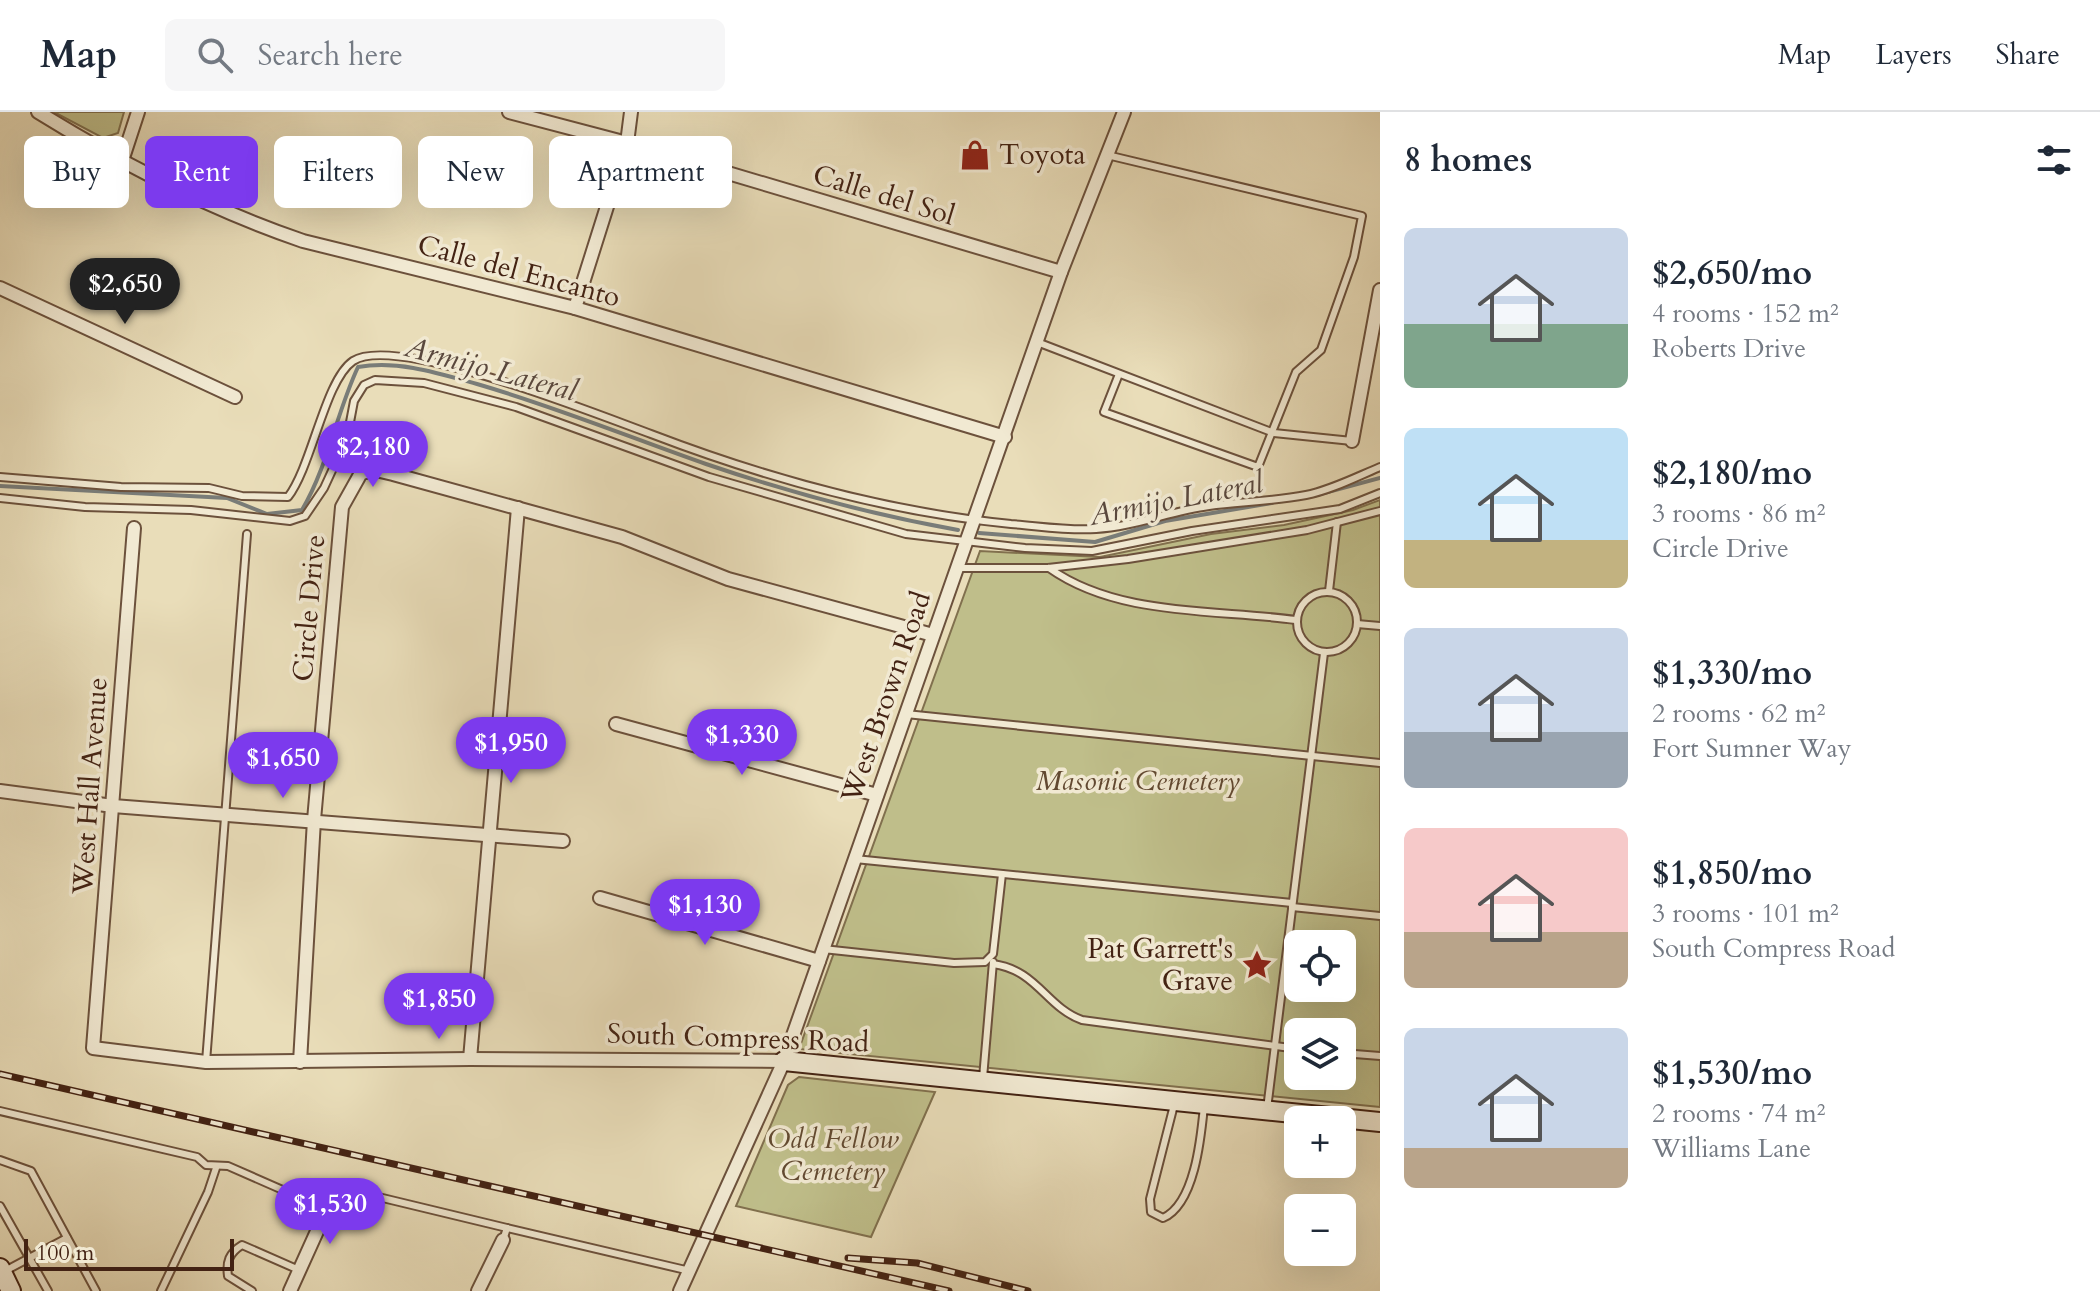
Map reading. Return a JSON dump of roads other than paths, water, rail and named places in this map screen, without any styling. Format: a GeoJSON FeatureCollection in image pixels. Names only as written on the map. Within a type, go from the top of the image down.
{"type":"FeatureCollection","features":[{"type":"Feature","properties":{"kind":"street","name":"Calle del Encanto"},"geometry":{"type":"LineString","coordinates":[[38,112],[76,136]]}},
{"type":"Feature","properties":{"kind":"street"},"geometry":{"type":"LineString","coordinates":[[129,140],[138,112]]}},
{"type":"Feature","properties":{"kind":"street","name":"Calle del Sol"},"geometry":{"type":"LineString","coordinates":[[509,112],[600,136]]}},
{"type":"Feature","properties":{"kind":"street"},"geometry":{"type":"LineString","coordinates":[[628,136],[631,112]]}},
{"type":"Feature","properties":{"kind":"street","name":"West Brown Road"},"geometry":{"type":"LineString","coordinates":[[680,1291],[784,1061],[1061,272],[1124,112]]}},
{"type":"Feature","properties":{"kind":"street","name":"Calle del Encanto"},"geometry":{"type":"LineString","coordinates":[[129,167],[303,241],[575,308],[1005,437]]}},
{"type":"Feature","properties":{"kind":"street","name":"Calle del Sol"},"geometry":{"type":"LineString","coordinates":[[732,174],[1061,272]]}},
{"type":"Feature","properties":{"kind":"street"},"geometry":{"type":"LineString","coordinates":[[575,308],[607,208]]}},
{"type":"Feature","properties":{"kind":"street"},"geometry":{"type":"LineString","coordinates":[[0,288],[235,397]]}},
{"type":"Feature","properties":{"kind":"street"},"geometry":{"type":"LineString","coordinates":[[1352,441],[1380,290]]}},
{"type":"Feature","properties":{"kind":"street","name":"Circle Drive"},"geometry":{"type":"LineString","coordinates":[[300,1062],[314,820],[342,507],[352,482],[361,473],[376,470],[622,537],[728,579],[933,635]]}},
{"type":"Feature","properties":{"kind":"street"},"geometry":{"type":"LineString","coordinates":[[470,1059],[518,508]]}},
{"type":"Feature","properties":{"kind":"street","name":"West Hall Avenue"},"geometry":{"type":"LineString","coordinates":[[93,1048],[134,528]]}},
{"type":"Feature","properties":{"kind":"street"},"geometry":{"type":"LineString","coordinates":[[616,724],[877,795]]}},
{"type":"Feature","properties":{"kind":"street"},"geometry":{"type":"LineString","coordinates":[[0,791],[113,806],[563,841]]}},
{"type":"Feature","properties":{"kind":"street"},"geometry":{"type":"LineString","coordinates":[[600,898],[821,955]]}},
{"type":"Feature","properties":{"kind":"street","name":"South Compress Road"},"geometry":{"type":"LineString","coordinates":[[93,1048],[206,1062],[470,1059],[784,1061],[1380,1122]]}},
{"type":"Feature","properties":{"kind":"street"},"geometry":{"type":"LineString","coordinates":[[290,1291],[337,1187]]}},
{"type":"Feature","properties":{"kind":"street"},"geometry":{"type":"LineString","coordinates":[[478,1291],[505,1234]]}},
{"type":"Feature","properties":{"kind":"street"},"geometry":{"type":"LineString","coordinates":[[1,1271],[11,1291]]}},
{"type":"Feature","properties":{"kind":"lane"},"geometry":{"type":"LineString","coordinates":[[1107,155],[1362,216],[1354,257],[1321,350],[1296,372],[1258,467],[1104,412],[1119,374]]}},
{"type":"Feature","properties":{"kind":"lane"},"geometry":{"type":"LineString","coordinates":[[1037,342],[1274,433],[1352,441]]}},
{"type":"Feature","properties":{"kind":"lane"},"geometry":{"type":"LineString","coordinates":[[0,477],[121,487],[209,488],[242,496],[288,497],[305,469],[312,442],[343,371],[355,360],[402,358],[532,390],[657,437],[877,504],[974,520],[1097,529],[1207,507],[1306,495],[1380,467]]}},
{"type":"Feature","properties":{"kind":"lane"},"geometry":{"type":"LineString","coordinates":[[0,498],[85,507],[191,510],[290,521],[305,516],[324,488],[347,438],[354,401],[364,385],[375,380],[424,383],[516,407],[776,498],[906,534],[1025,548],[1092,551],[1192,531],[1340,509],[1380,493]]}},
{"type":"Feature","properties":{"kind":"lane"},"geometry":{"type":"LineString","coordinates":[[957,568],[1048,568],[1128,559],[1337,522],[1380,511]]}},
{"type":"Feature","properties":{"kind":"lane"},"geometry":{"type":"LineString","coordinates":[[1329,591],[1337,522]]}},
{"type":"Feature","properties":{"kind":"lane"},"geometry":{"type":"LineString","coordinates":[[206,1062],[247,534]]}},
{"type":"Feature","properties":{"kind":"lane"},"geometry":{"type":"LineString","coordinates":[[1048,568],[1074,586],[1139,604],[1296,620]]}},
{"type":"Feature","properties":{"kind":"lane"},"geometry":{"type":"LineString","coordinates":[[1329,591],[1350,602],[1357,624],[1347,645],[1324,653],[1304,642],[1296,620],[1307,599],[1329,591]]}},
{"type":"Feature","properties":{"kind":"lane"},"geometry":{"type":"LineString","coordinates":[[1357,624],[1380,626]]}},
{"type":"Feature","properties":{"kind":"lane"},"geometry":{"type":"LineString","coordinates":[[1267,1110],[1324,653]]}},
{"type":"Feature","properties":{"kind":"lane"},"geometry":{"type":"LineString","coordinates":[[906,714],[1380,763]]}},
{"type":"Feature","properties":{"kind":"lane"},"geometry":{"type":"LineString","coordinates":[[855,859],[1380,916]]}},
{"type":"Feature","properties":{"kind":"lane"},"geometry":{"type":"LineString","coordinates":[[982,1081],[1002,874]]}},
{"type":"Feature","properties":{"kind":"lane"},"geometry":{"type":"LineString","coordinates":[[821,955],[954,963],[985,962],[993,954]]}},
{"type":"Feature","properties":{"kind":"lane"},"geometry":{"type":"LineString","coordinates":[[993,964],[1009,966],[1027,976],[1044,989],[1065,1014],[1082,1020],[1284,1048]]}},
{"type":"Feature","properties":{"kind":"lane"},"geometry":{"type":"LineString","coordinates":[[1356,1054],[1380,1056]]}},
{"type":"Feature","properties":{"kind":"lane"},"geometry":{"type":"LineString","coordinates":[[1175,1101],[1150,1199],[1151,1212],[1163,1218],[1173,1213],[1184,1195],[1199,1148],[1204,1104]]}},
{"type":"Feature","properties":{"kind":"lane"},"geometry":{"type":"LineString","coordinates":[[0,1111],[197,1157],[216,1168],[228,1166],[327,1209]]}},
{"type":"Feature","properties":{"kind":"lane"},"geometry":{"type":"LineString","coordinates":[[0,1160],[31,1171],[96,1291]]}},
{"type":"Feature","properties":{"kind":"lane"},"geometry":{"type":"LineString","coordinates":[[161,1291],[208,1192],[216,1168]]}},
{"type":"Feature","properties":{"kind":"lane"},"geometry":{"type":"LineString","coordinates":[[337,1187],[505,1234],[690,1271]]}},
{"type":"Feature","properties":{"kind":"lane"},"geometry":{"type":"LineString","coordinates":[[0,1206],[31,1256],[48,1291]]}},
{"type":"Feature","properties":{"kind":"lane"},"geometry":{"type":"LineString","coordinates":[[1,1271],[67,1238]]}},
{"type":"Feature","properties":{"kind":"lane"},"geometry":{"type":"LineString","coordinates":[[252,1291],[228,1276],[227,1264],[234,1250],[242,1245],[299,1270]]}},
{"type":"Feature","properties":{"kind":"waterway","name":"Armijo Lateral"},"geometry":{"type":"LineString","coordinates":[[0,486],[227,498],[267,514],[302,510],[319,476],[358,367],[388,365],[433,372],[506,393],[706,464],[800,493],[958,530]]}},
{"type":"Feature","properties":{"kind":"waterway","name":"Armijo Lateral"},"geometry":{"type":"LineString","coordinates":[[1313,496],[1380,478]]}},
{"type":"Feature","properties":{"kind":"waterway","name":"Armijo Lateral"},"geometry":{"type":"LineString","coordinates":[[979,533],[1095,542],[1165,521],[1272,503]]}},
{"type":"Feature","properties":{"kind":"railway"},"geometry":{"type":"LineString","coordinates":[[0,1074],[949,1291]]}},
{"type":"Feature","properties":{"kind":"railway"},"geometry":{"type":"LineString","coordinates":[[848,1258],[917,1263],[1028,1291]]}},
{"type":"Feature","properties":{"kind":"place","name":"Toyota"},"geometry":{"type":"Point","coordinates":[975,155]}},
{"type":"Feature","properties":{"kind":"place","name":"Pat Garrett's Grave"},"geometry":{"type":"Point","coordinates":[1257,965]}},
{"type":"Feature","properties":{"kind":"park label","name":"Masonic Cemetery"},"geometry":{"type":"Point","coordinates":[1138,781]}},
{"type":"Feature","properties":{"kind":"park label","name":"Odd Fellow Cemetery"},"geometry":{"type":"Point","coordinates":[833,1155]}}]}
